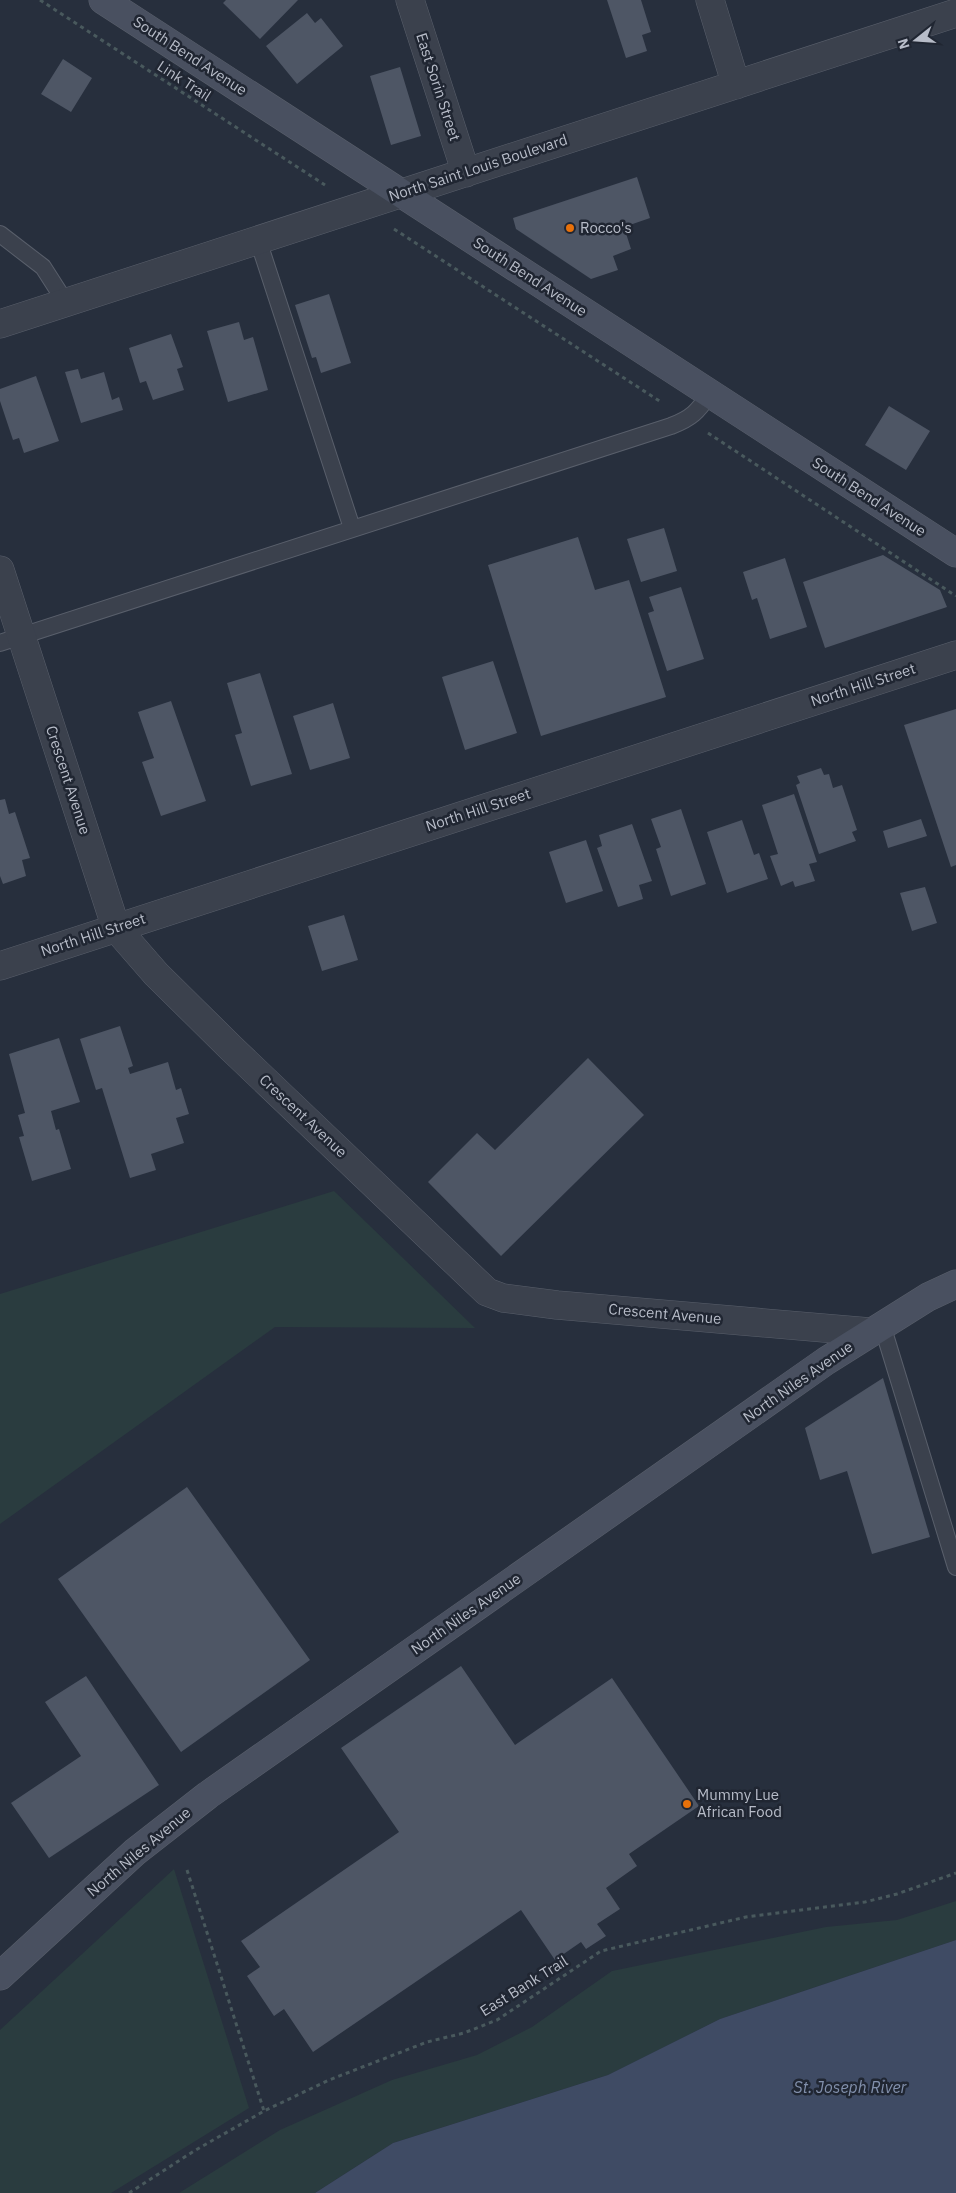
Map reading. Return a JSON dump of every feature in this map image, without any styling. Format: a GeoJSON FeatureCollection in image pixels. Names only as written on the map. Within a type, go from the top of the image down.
{"type":"FeatureCollection","features":[{"type":"Feature","properties":{"kind":"street","name":"South Bend Avenue"},"geometry":{"type":"LineString","coordinates":[[103,0],[956,553]]}},
{"type":"Feature","properties":{"kind":"street","name":"East Sorin Street"},"geometry":{"type":"LineString","coordinates":[[410,0],[466,173]]}},
{"type":"Feature","properties":{"kind":"street"},"geometry":{"type":"LineString","coordinates":[[710,0],[736,85]]}},
{"type":"Feature","properties":{"kind":"street","name":"North Saint Louis Boulevard"},"geometry":{"type":"LineString","coordinates":[[0,324],[956,13]]}},
{"type":"Feature","properties":{"kind":"street","name":"Crescent Avenue"},"geometry":{"type":"LineString","coordinates":[[0,570],[11,640],[116,928],[156,974],[231,1048],[487,1292],[503,1298],[557,1305],[876,1328]]}},
{"type":"Feature","properties":{"kind":"street","name":"North Hill Street"},"geometry":{"type":"LineString","coordinates":[[0,966],[956,654]]}},
{"type":"Feature","properties":{"kind":"street","name":"North Niles Avenue"},"geometry":{"type":"LineString","coordinates":[[0,1976],[135,1852],[208,1795],[876,1328],[928,1297],[956,1284]]}},
{"type":"Feature","properties":{"kind":"lane"},"geometry":{"type":"LineString","coordinates":[[0,234],[42,267],[66,303]]}},
{"type":"Feature","properties":{"kind":"lane"},"geometry":{"type":"LineString","coordinates":[[258,240],[352,528]]}},
{"type":"Feature","properties":{"kind":"lane"},"geometry":{"type":"LineString","coordinates":[[11,640],[671,426],[697,412],[710,394]]}},
{"type":"Feature","properties":{"kind":"lane"},"geometry":{"type":"LineString","coordinates":[[876,1328],[956,1567]]}},
{"type":"Feature","properties":{"kind":"path","name":"Link Trail"},"geometry":{"type":"LineString","coordinates":[[40,0],[317,180]]}},
{"type":"Feature","properties":{"kind":"path"},"geometry":{"type":"LineString","coordinates":[[187,1870],[264,2111]]}},
{"type":"Feature","properties":{"kind":"path","name":"East Bank Trail"},"geometry":{"type":"LineString","coordinates":[[129,2193],[194,2151],[264,2111],[329,2080],[427,2042],[464,2033],[497,2020],[601,1951],[746,1917],[865,1902],[897,1894],[956,1873]]}},
{"type":"Feature","properties":{"kind":"shaded area"},"geometry":{"type":"Polygon","coordinates":[[[334,1191],[475,1328],[275,1327],[0,1524],[0,1294],[334,1191]]]}},
{"type":"Feature","properties":{"kind":"shaded area"},"geometry":{"type":"Polygon","coordinates":[[[174,1869],[249,2108],[111,2193],[0,2193],[0,2030],[174,1869]]]}},
{"type":"Feature","properties":{"kind":"shaded area"},"geometry":{"type":"Polygon","coordinates":[[[956,1901],[956,1940],[720,2019],[608,2075],[393,2143],[315,2193],[179,2193],[280,2130],[392,2080],[477,2055],[532,2027],[612,1971],[826,1927],[897,1920],[956,1901]]]}},
{"type":"Feature","properties":{"kind":"water","name":"St. Joseph River"},"geometry":{"type":"Polygon","coordinates":[[[956,1940],[956,2193],[315,2193],[393,2143],[608,2075],[720,2019],[956,1940]]]}},
{"type":"Feature","properties":{"kind":"building"},"geometry":{"type":"Polygon","coordinates":[[[226,0],[298,0],[260,39],[223,3],[226,0]]]}},
{"type":"Feature","properties":{"kind":"building"},"geometry":{"type":"Polygon","coordinates":[[[607,0],[641,0],[651,32],[642,35],[647,51],[626,58],[607,0]]]}},
{"type":"Feature","properties":{"kind":"building"},"geometry":{"type":"Polygon","coordinates":[[[307,13],[315,23],[321,18],[343,46],[297,84],[266,46],[307,13]]]}},
{"type":"Feature","properties":{"kind":"building"},"geometry":{"type":"Polygon","coordinates":[[[63,59],[92,78],[71,112],[41,94],[63,59]]]}},
{"type":"Feature","properties":{"kind":"building"},"geometry":{"type":"Polygon","coordinates":[[[400,67],[421,136],[391,145],[370,76],[400,67]]]}},
{"type":"Feature","properties":{"kind":"building","name":"Rocco's"},"geometry":{"type":"Polygon","coordinates":[[[637,177],[650,218],[624,227],[631,249],[613,256],[618,270],[591,279],[516,229],[513,218],[637,177]]]}},
{"type":"Feature","properties":{"kind":"building"},"geometry":{"type":"Polygon","coordinates":[[[329,294],[351,363],[321,373],[316,357],[312,358],[295,305],[329,294]]]}},
{"type":"Feature","properties":{"kind":"building"},"geometry":{"type":"Polygon","coordinates":[[[239,322],[244,340],[253,337],[268,390],[228,402],[207,331],[239,322]]]}},
{"type":"Feature","properties":{"kind":"building"},"geometry":{"type":"Polygon","coordinates":[[[171,334],[183,367],[177,369],[184,390],[153,400],[146,381],[140,383],[129,348],[171,334]]]}},
{"type":"Feature","properties":{"kind":"building"},"geometry":{"type":"Polygon","coordinates":[[[78,369],[81,379],[104,372],[112,400],[119,397],[123,410],[81,423],[65,372],[78,369]]]}},
{"type":"Feature","properties":{"kind":"building"},"geometry":{"type":"Polygon","coordinates":[[[36,376],[59,441],[24,453],[19,438],[13,440],[0,401],[0,389],[36,376]]]}},
{"type":"Feature","properties":{"kind":"building"},"geometry":{"type":"Polygon","coordinates":[[[889,406],[930,431],[906,470],[865,445],[889,406]]]}},
{"type":"Feature","properties":{"kind":"building"},"geometry":{"type":"Polygon","coordinates":[[[664,528],[677,571],[641,582],[627,539],[664,528]]]}},
{"type":"Feature","properties":{"kind":"building"},"geometry":{"type":"Polygon","coordinates":[[[578,537],[595,590],[629,580],[666,697],[541,736],[488,565],[578,537]]]}},
{"type":"Feature","properties":{"kind":"building"},"geometry":{"type":"Polygon","coordinates":[[[883,555],[940,590],[947,607],[825,648],[803,582],[883,555]]]}},
{"type":"Feature","properties":{"kind":"building"},"geometry":{"type":"Polygon","coordinates":[[[785,558],[807,627],[770,639],[757,598],[752,600],[743,572],[785,558]]]}},
{"type":"Feature","properties":{"kind":"building"},"geometry":{"type":"Polygon","coordinates":[[[681,587],[704,659],[667,671],[648,613],[654,611],[649,597],[681,587]]]}},
{"type":"Feature","properties":{"kind":"building"},"geometry":{"type":"Polygon","coordinates":[[[493,661],[517,733],[465,750],[442,677],[493,661]]]}},
{"type":"Feature","properties":{"kind":"building"},"geometry":{"type":"Polygon","coordinates":[[[260,673],[292,774],[251,786],[235,735],[242,733],[227,683],[260,673]]]}},
{"type":"Feature","properties":{"kind":"building"},"geometry":{"type":"Polygon","coordinates":[[[171,701],[206,801],[161,816],[142,762],[154,758],[138,712],[171,701]]]}},
{"type":"Feature","properties":{"kind":"building"},"geometry":{"type":"Polygon","coordinates":[[[333,703],[350,758],[310,770],[293,716],[333,703]]]}},
{"type":"Feature","properties":{"kind":"building"},"geometry":{"type":"Polygon","coordinates":[[[956,709],[956,865],[951,867],[904,725],[956,709]]]}},
{"type":"Feature","properties":{"kind":"building"},"geometry":{"type":"Polygon","coordinates":[[[821,768],[824,775],[829,774],[833,788],[842,785],[857,830],[852,832],[856,841],[819,854],[796,785],[800,783],[797,776],[821,768]]]}},
{"type":"Feature","properties":{"kind":"building"},"geometry":{"type":"Polygon","coordinates":[[[794,794],[817,862],[809,864],[815,881],[795,887],[793,881],[781,886],[770,856],[778,854],[762,805],[794,794]]]}},
{"type":"Feature","properties":{"kind":"building"},"geometry":{"type":"Polygon","coordinates":[[[5,799],[9,814],[15,812],[30,858],[22,860],[26,876],[3,884],[0,876],[0,800],[5,799]]]}},
{"type":"Feature","properties":{"kind":"building"},"geometry":{"type":"Polygon","coordinates":[[[681,809],[706,884],[671,896],[656,849],[661,847],[651,819],[681,809]]]}},
{"type":"Feature","properties":{"kind":"building"},"geometry":{"type":"Polygon","coordinates":[[[921,819],[927,836],[888,848],[883,831],[921,819]]]}},
{"type":"Feature","properties":{"kind":"building"},"geometry":{"type":"Polygon","coordinates":[[[742,820],[754,855],[759,853],[768,879],[727,893],[707,832],[742,820]]]}},
{"type":"Feature","properties":{"kind":"building"},"geometry":{"type":"Polygon","coordinates":[[[632,824],[652,881],[639,885],[643,899],[618,907],[597,848],[602,846],[599,835],[632,824]]]}},
{"type":"Feature","properties":{"kind":"building"},"geometry":{"type":"Polygon","coordinates":[[[586,840],[603,891],[566,903],[549,852],[586,840]]]}},
{"type":"Feature","properties":{"kind":"building"},"geometry":{"type":"Polygon","coordinates":[[[925,887],[937,923],[912,931],[900,893],[925,887]]]}},
{"type":"Feature","properties":{"kind":"building"},"geometry":{"type":"Polygon","coordinates":[[[344,915],[358,960],[322,971],[308,926],[344,915]]]}},
{"type":"Feature","properties":{"kind":"building"},"geometry":{"type":"Polygon","coordinates":[[[120,1026],[133,1066],[128,1068],[130,1074],[168,1062],[176,1090],[181,1088],[189,1114],[176,1118],[184,1143],[151,1154],[156,1170],[130,1178],[102,1088],[96,1090],[80,1039],[120,1026]]]}},
{"type":"Feature","properties":{"kind":"building"},"geometry":{"type":"Polygon","coordinates":[[[59,1038],[80,1102],[51,1111],[56,1130],[59,1129],[71,1169],[32,1181],[19,1137],[24,1136],[18,1115],[25,1113],[9,1054],[59,1038]]]}},
{"type":"Feature","properties":{"kind":"building"},"geometry":{"type":"Polygon","coordinates":[[[588,1058],[644,1115],[501,1256],[428,1182],[477,1133],[495,1150],[588,1058]]]}},
{"type":"Feature","properties":{"kind":"building"},"geometry":{"type":"Polygon","coordinates":[[[883,1378],[930,1537],[872,1554],[847,1471],[820,1480],[805,1428],[883,1378]]]}},
{"type":"Feature","properties":{"kind":"building"},"geometry":{"type":"Polygon","coordinates":[[[187,1487],[310,1660],[181,1752],[58,1579],[187,1487]]]}},
{"type":"Feature","properties":{"kind":"building"},"geometry":{"type":"Polygon","coordinates":[[[461,1666],[515,1745],[612,1678],[699,1806],[629,1854],[637,1866],[606,1888],[620,1909],[597,1924],[606,1936],[586,1949],[581,1942],[555,1960],[521,1910],[313,2052],[284,2009],[274,2016],[247,1976],[260,1967],[241,1941],[399,1832],[341,1748],[461,1666]]]}},
{"type":"Feature","properties":{"kind":"building"},"geometry":{"type":"Polygon","coordinates":[[[86,1676],[159,1785],[49,1858],[11,1803],[81,1756],[45,1702],[86,1676]]]}},
{"type":"Feature","properties":{"kind":"place","name":"Rocco's"},"geometry":{"type":"Point","coordinates":[570,228]}},
{"type":"Feature","properties":{"kind":"place","name":"Mummy Lue African Food"},"geometry":{"type":"Point","coordinates":[687,1804]}}]}
